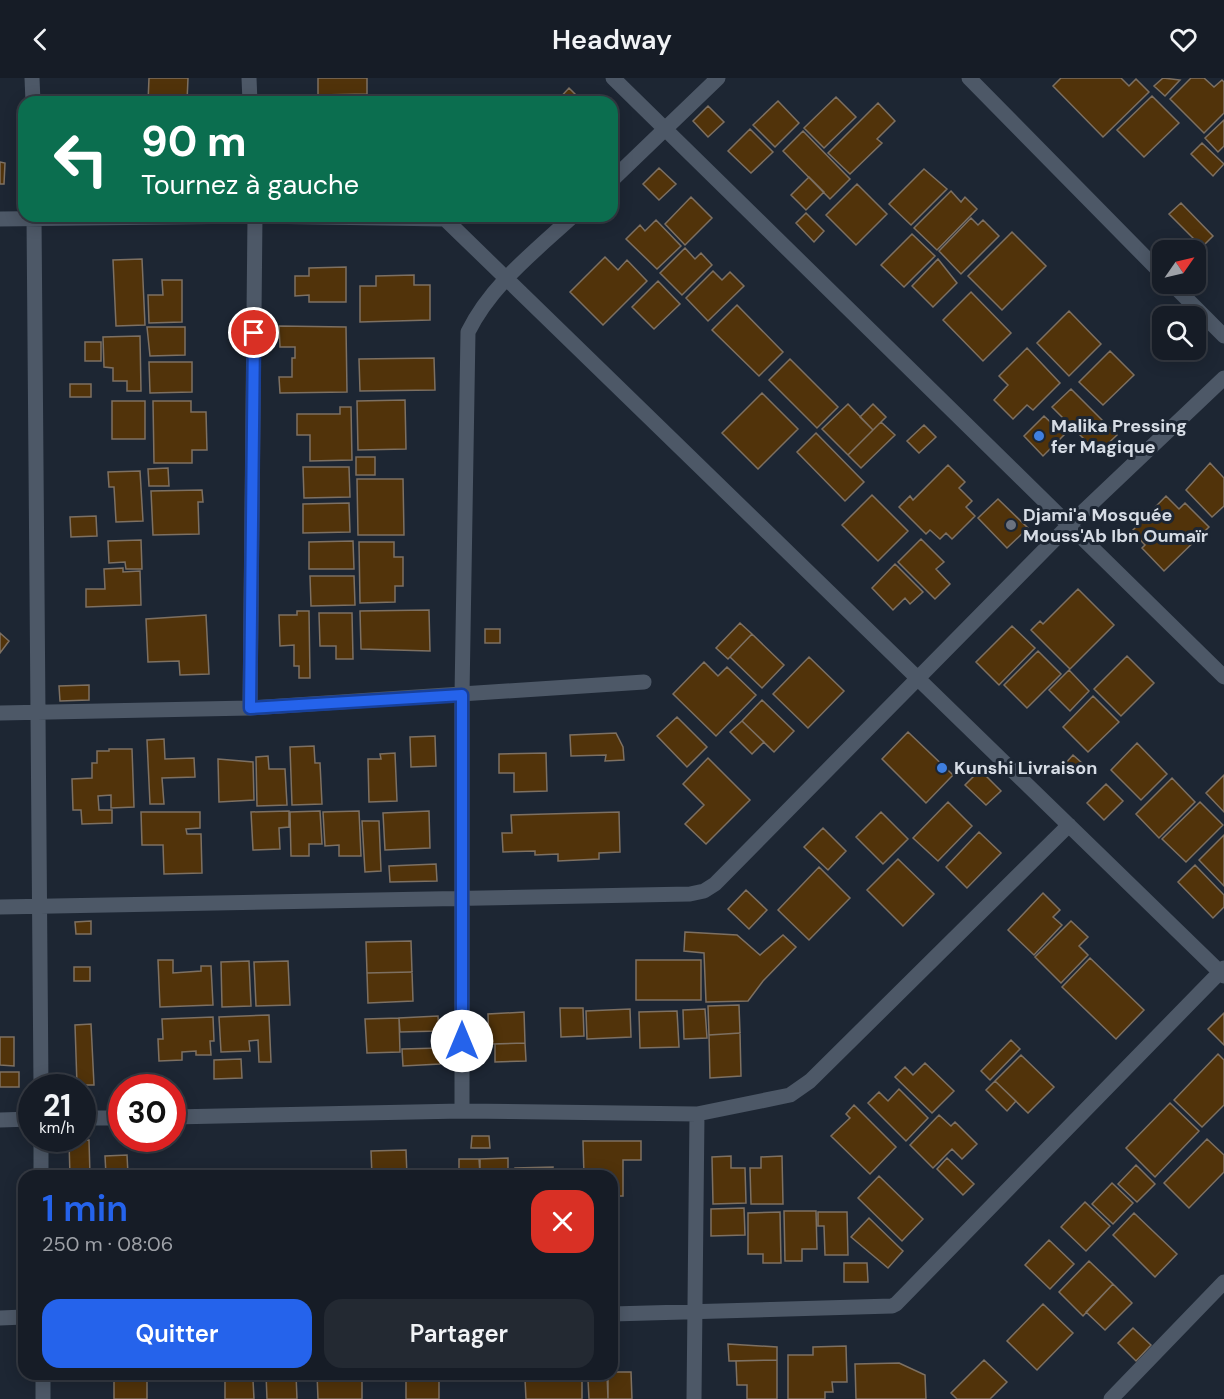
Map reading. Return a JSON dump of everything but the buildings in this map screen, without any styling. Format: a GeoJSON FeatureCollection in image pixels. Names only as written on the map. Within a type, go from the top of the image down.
{"type":"FeatureCollection","features":[{"type":"Feature","properties":{"kind":"street"},"geometry":{"type":"LineString","coordinates":[[32,78],[33,96]]}},
{"type":"Feature","properties":{"kind":"street"},"geometry":{"type":"LineString","coordinates":[[249,78],[250,96]]}},
{"type":"Feature","properties":{"kind":"street"},"geometry":{"type":"LineString","coordinates":[[613,78],[1224,677]]}},
{"type":"Feature","properties":{"kind":"street"},"geometry":{"type":"LineString","coordinates":[[618,174],[718,78]]}},
{"type":"Feature","properties":{"kind":"street"},"geometry":{"type":"LineString","coordinates":[[969,78],[1152,264]]}},
{"type":"Feature","properties":{"kind":"street"},"geometry":{"type":"LineString","coordinates":[[0,219],[18,218]]}},
{"type":"Feature","properties":{"kind":"street"},"geometry":{"type":"LineString","coordinates":[[34,222],[41,1074]]}},
{"type":"Feature","properties":{"kind":"street"},"geometry":{"type":"LineString","coordinates":[[250,708],[255,222]]}},
{"type":"Feature","properties":{"kind":"street"},"geometry":{"type":"LineString","coordinates":[[448,222],[1223,972],[896,1304],[694,1314],[618,1314]]}},
{"type":"Feature","properties":{"kind":"street"},"geometry":{"type":"LineString","coordinates":[[462,1111],[462,695],[468,332],[478,311],[506,278],[567,222]]}},
{"type":"Feature","properties":{"kind":"street"},"geometry":{"type":"LineString","coordinates":[[1182,294],[1224,336]]}},
{"type":"Feature","properties":{"kind":"street"},"geometry":{"type":"LineString","coordinates":[[0,907],[690,894],[704,891],[715,884],[1069,525],[1224,378]]}},
{"type":"Feature","properties":{"kind":"street"},"geometry":{"type":"LineString","coordinates":[[0,712],[250,708],[644,682]]}},
{"type":"Feature","properties":{"kind":"street"},"geometry":{"type":"LineString","coordinates":[[186,1117],[462,1111],[697,1114],[790,1095],[802,1088],[1069,825]]}},
{"type":"Feature","properties":{"kind":"street"},"geometry":{"type":"LineString","coordinates":[[694,1399],[697,1114]]}},
{"type":"Feature","properties":{"kind":"street"},"geometry":{"type":"LineString","coordinates":[[0,1120],[18,1119]]}},
{"type":"Feature","properties":{"kind":"street"},"geometry":{"type":"LineString","coordinates":[[41,1152],[41,1170]]}},
{"type":"Feature","properties":{"kind":"street"},"geometry":{"type":"LineString","coordinates":[[1111,1399],[1224,1282]]}},
{"type":"Feature","properties":{"kind":"street"},"geometry":{"type":"LineString","coordinates":[[0,1318],[18,1317]]}},
{"type":"Feature","properties":{"kind":"street"},"geometry":{"type":"LineString","coordinates":[[43,1380],[43,1399]]}},
{"type":"Feature","properties":{"kind":"place","name":"Malika Pressing fer Magique"},"geometry":{"type":"Point","coordinates":[1039,436]}},
{"type":"Feature","properties":{"kind":"place","name":"Djami'a Mosquée Mouss'Ab Ibn Oumaïr"},"geometry":{"type":"Point","coordinates":[1011,525]}},
{"type":"Feature","properties":{"kind":"place","name":"Kunshi Livraison"},"geometry":{"type":"Point","coordinates":[942,768]}},
{"type":"Feature","properties":{"kind":"route"},"geometry":{"type":"LineString","coordinates":[[254,333],[250,708],[462,695],[462,1041]]}}]}
